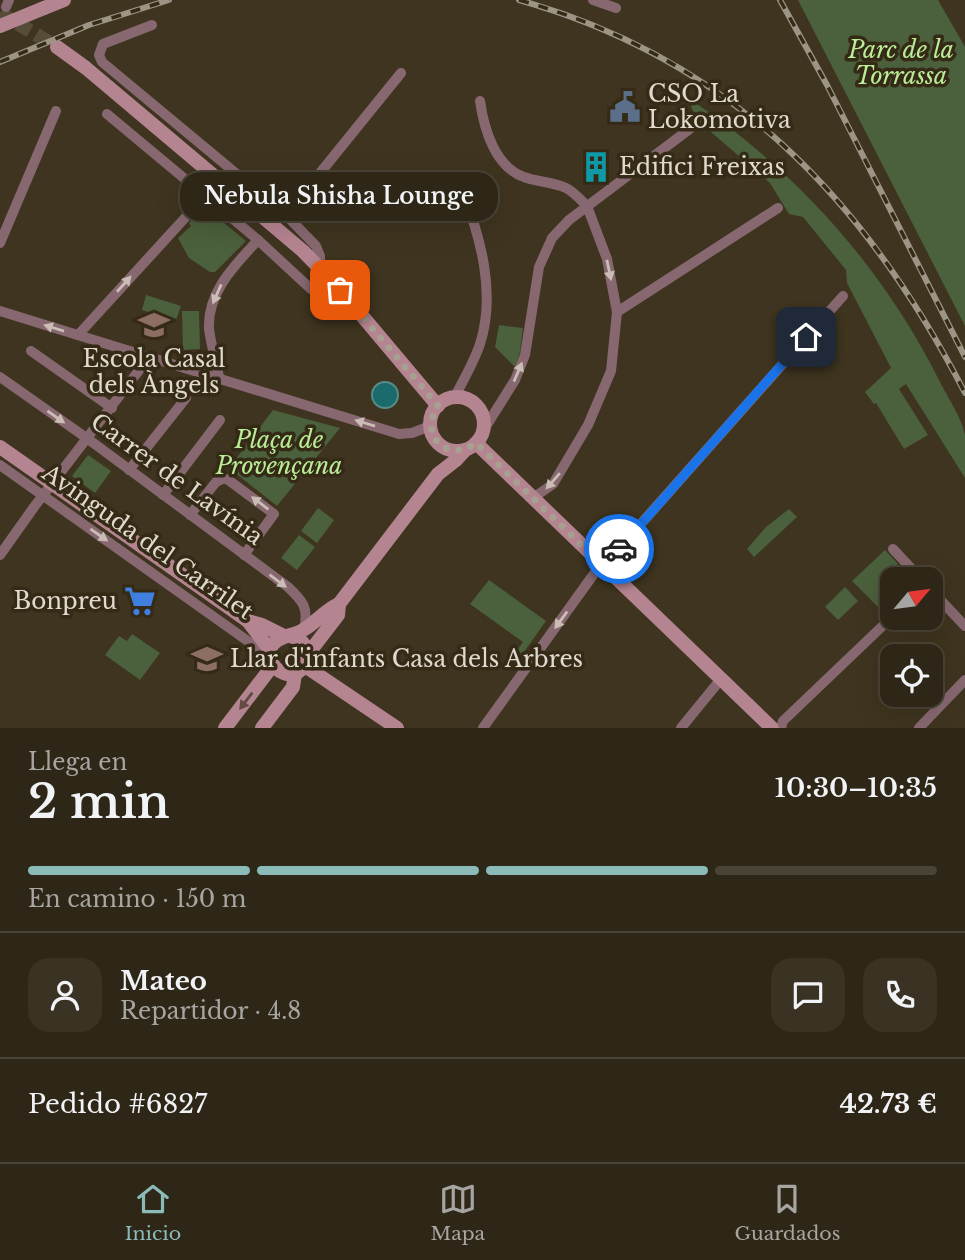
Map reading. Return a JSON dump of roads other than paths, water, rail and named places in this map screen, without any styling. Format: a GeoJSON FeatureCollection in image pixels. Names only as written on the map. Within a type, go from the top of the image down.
{"type":"FeatureCollection","features":[{"type":"Feature","properties":{"kind":"street"},"geometry":{"type":"LineString","coordinates":[[0,26],[64,0]]}},
{"type":"Feature","properties":{"kind":"street"},"geometry":{"type":"LineString","coordinates":[[593,0],[616,8]]}},
{"type":"Feature","properties":{"kind":"street"},"geometry":{"type":"LineString","coordinates":[[152,25],[103,44],[99,55],[102,62],[286,215],[316,246],[320,256],[320,268]]}},
{"type":"Feature","properties":{"kind":"street"},"geometry":{"type":"LineString","coordinates":[[57,47],[86,68],[271,222],[320,268],[438,406]]}},
{"type":"Feature","properties":{"kind":"street"},"geometry":{"type":"LineString","coordinates":[[286,215],[401,73]]}},
{"type":"Feature","properties":{"kind":"street"},"geometry":{"type":"LineString","coordinates":[[480,101],[483,124],[509,170],[523,177],[566,188],[587,206],[607,259],[617,312],[611,371],[588,425],[553,484],[533,498]]}},
{"type":"Feature","properties":{"kind":"street"},"geometry":{"type":"LineString","coordinates":[[0,243],[57,111]]}},
{"type":"Feature","properties":{"kind":"street"},"geometry":{"type":"LineString","coordinates":[[107,114],[258,240],[311,289],[320,291],[337,286]]}},
{"type":"Feature","properties":{"kind":"street"},"geometry":{"type":"LineString","coordinates":[[225,728],[271,657],[274,642],[304,629],[329,608],[339,604],[438,474],[475,441],[515,380],[525,355],[539,267],[552,238],[569,220],[691,128]]}},
{"type":"Feature","properties":{"kind":"street"},"geometry":{"type":"LineString","coordinates":[[463,192],[473,217],[484,264],[487,290],[485,315],[480,344],[454,398],[438,406],[433,412],[430,426],[436,441],[452,451],[475,441]]}},
{"type":"Feature","properties":{"kind":"street"},"geometry":{"type":"LineString","coordinates":[[78,335],[205,196]]}},
{"type":"Feature","properties":{"kind":"street"},"geometry":{"type":"LineString","coordinates":[[617,312],[778,208]]}},
{"type":"Feature","properties":{"kind":"street"},"geometry":{"type":"LineString","coordinates":[[219,377],[209,330],[211,309],[225,277],[258,240]]}},
{"type":"Feature","properties":{"kind":"street"},"geometry":{"type":"LineString","coordinates":[[483,728],[601,564],[619,549],[843,296]]}},
{"type":"Feature","properties":{"kind":"street"},"geometry":{"type":"LineString","coordinates":[[0,311],[399,434],[412,433],[430,426]]}},
{"type":"Feature","properties":{"kind":"street"},"geometry":{"type":"LineString","coordinates":[[31,351],[112,408]]}},
{"type":"Feature","properties":{"kind":"street"},"geometry":{"type":"LineString","coordinates":[[0,555],[150,356]]}},
{"type":"Feature","properties":{"kind":"street","name":"Carrer de Lavínia"},"geometry":{"type":"LineString","coordinates":[[0,377],[88,439],[302,600],[307,614],[304,629]]}},
{"type":"Feature","properties":{"kind":"street"},"geometry":{"type":"LineString","coordinates":[[129,470],[186,398]]}},
{"type":"Feature","properties":{"kind":"street"},"geometry":{"type":"LineString","coordinates":[[454,398],[474,403],[482,416],[475,441]]}},
{"type":"Feature","properties":{"kind":"street"},"geometry":{"type":"LineString","coordinates":[[163,495],[220,420]]}},
{"type":"Feature","properties":{"kind":"street"},"geometry":{"type":"LineString","coordinates":[[475,441],[772,728]]}},
{"type":"Feature","properties":{"kind":"street","name":"Avinguda del Carrilet"},"geometry":{"type":"LineString","coordinates":[[0,447],[48,490],[271,657]]}},
{"type":"Feature","properties":{"kind":"street"},"geometry":{"type":"LineString","coordinates":[[438,474],[443,447]]}},
{"type":"Feature","properties":{"kind":"street","name":"Avinguda del Carrilet"},"geometry":{"type":"LineString","coordinates":[[0,466],[48,490],[248,621]]}},
{"type":"Feature","properties":{"kind":"street"},"geometry":{"type":"LineString","coordinates":[[190,515],[216,482],[227,479],[274,514],[244,555]]}},
{"type":"Feature","properties":{"kind":"street"},"geometry":{"type":"LineString","coordinates":[[893,549],[909,567]]}},
{"type":"Feature","properties":{"kind":"street"},"geometry":{"type":"LineString","coordinates":[[943,603],[965,626]]}},
{"type":"Feature","properties":{"kind":"street"},"geometry":{"type":"LineString","coordinates":[[262,728],[293,687],[303,665],[338,615],[339,604]]}},
{"type":"Feature","properties":{"kind":"street"},"geometry":{"type":"LineString","coordinates":[[248,621],[281,673],[303,665]]}},
{"type":"Feature","properties":{"kind":"street"},"geometry":{"type":"LineString","coordinates":[[248,621],[301,641],[303,665],[380,723],[397,728]]}},
{"type":"Feature","properties":{"kind":"street"},"geometry":{"type":"LineString","coordinates":[[781,728],[783,720],[880,628]]}},
{"type":"Feature","properties":{"kind":"street"},"geometry":{"type":"LineString","coordinates":[[681,728],[721,679]]}},
{"type":"Feature","properties":{"kind":"street"},"geometry":{"type":"LineString","coordinates":[[919,728],[965,680]]}},
{"type":"Feature","properties":{"kind":"water"},"geometry":{"type":"Polygon","coordinates":[[[385,382],[394,386],[398,395],[394,404],[385,408],[376,404],[372,395],[376,386],[385,382]]]}},
{"type":"Feature","properties":{"kind":"tunnel"},"geometry":{"type":"LineString","coordinates":[[0,13],[57,47]]}},
{"type":"Feature","properties":{"kind":"railway"},"geometry":{"type":"LineString","coordinates":[[0,62],[89,25],[169,0]]}},
{"type":"Feature","properties":{"kind":"railway"},"geometry":{"type":"LineString","coordinates":[[519,0],[596,26],[665,60],[728,100],[785,147],[837,200],[884,259],[926,323],[965,393]]}},
{"type":"Feature","properties":{"kind":"railway"},"geometry":{"type":"LineString","coordinates":[[780,0],[827,85],[965,357]]}},
{"type":"Feature","properties":{"kind":"place","name":"CSO La Lokomotiva"},"geometry":{"type":"Point","coordinates":[625,107]}},
{"type":"Feature","properties":{"kind":"place","name":"Edifici Freixas"},"geometry":{"type":"Point","coordinates":[596,167]}},
{"type":"Feature","properties":{"kind":"place","name":"Nebula Shisha Lounge"},"geometry":{"type":"Point","coordinates":[340,290]}},
{"type":"Feature","properties":{"kind":"place","name":"Escola Casal dels Àngels"},"geometry":{"type":"Point","coordinates":[154,325]}},
{"type":"Feature","properties":{"kind":"place","name":"Bonpreu"},"geometry":{"type":"Point","coordinates":[140,601]}},
{"type":"Feature","properties":{"kind":"place","name":"Llar d'infants Casa dels Arbres"},"geometry":{"type":"Point","coordinates":[207,659]}},
{"type":"Feature","properties":{"kind":"park label","name":"Parc de la Torrassa"},"geometry":{"type":"Point","coordinates":[901,63]}},
{"type":"Feature","properties":{"kind":"park label","name":"Plaça de Provençana"},"geometry":{"type":"Point","coordinates":[279,453]}}]}
